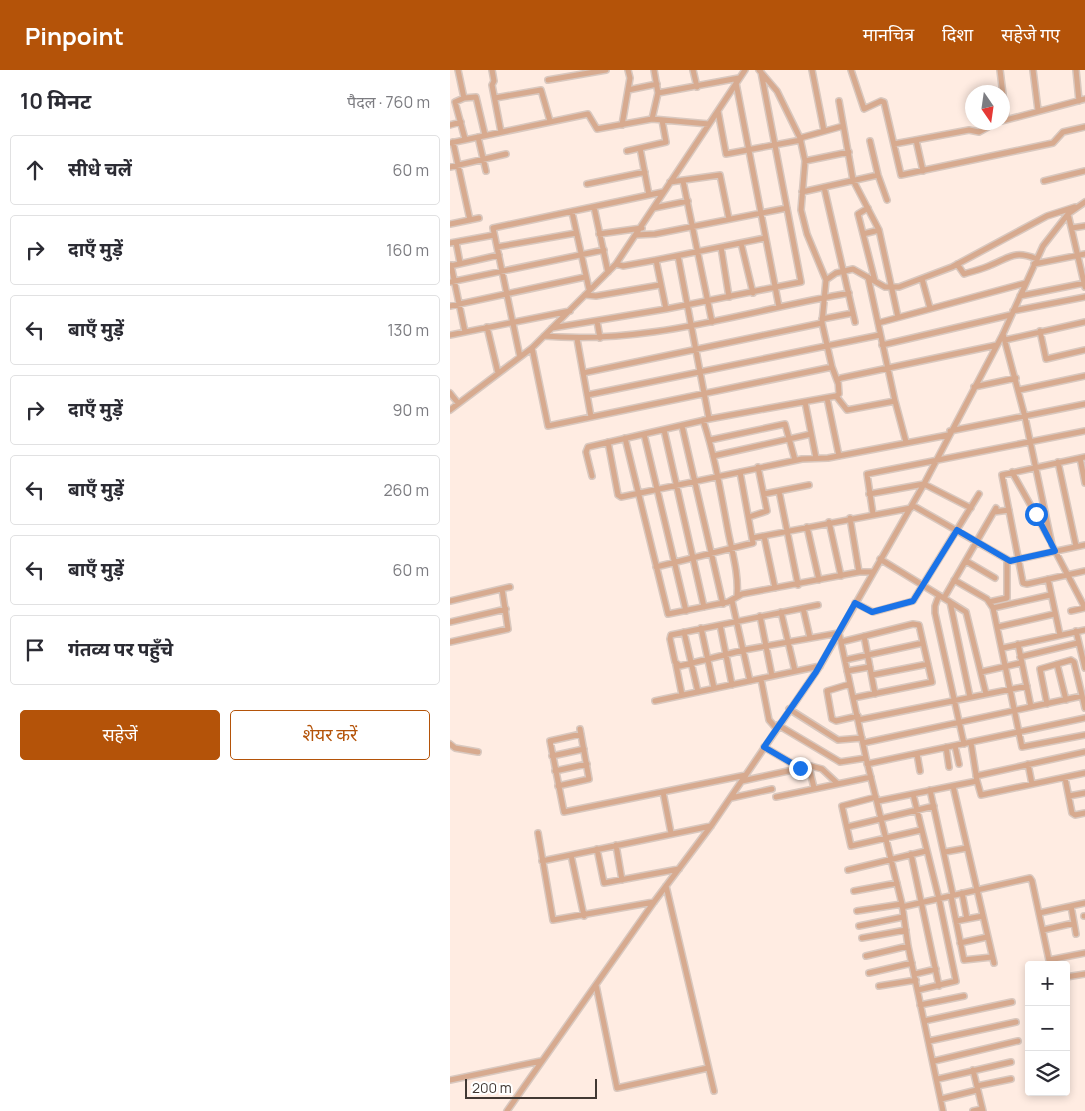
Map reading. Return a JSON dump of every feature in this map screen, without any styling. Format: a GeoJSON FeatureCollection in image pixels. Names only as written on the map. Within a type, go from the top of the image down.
{"type":"FeatureCollection","features":[{"type":"Feature","properties":{"kind":"street"},"geometry":{"type":"LineString","coordinates":[[458,70],[464,98]]}},
{"type":"Feature","properties":{"kind":"street"},"geometry":{"type":"LineString","coordinates":[[492,70],[502,132]]}},
{"type":"Feature","properties":{"kind":"street"},"geometry":{"type":"LineString","coordinates":[[567,70],[569,78]]}},
{"type":"Feature","properties":{"kind":"street"},"geometry":{"type":"LineString","coordinates":[[548,80],[569,78],[603,70]]}},
{"type":"Feature","properties":{"kind":"street"},"geometry":{"type":"LineString","coordinates":[[622,125],[628,90],[628,70]]}},
{"type":"Feature","properties":{"kind":"street"},"geometry":{"type":"LineString","coordinates":[[652,119],[658,93],[654,70]]}},
{"type":"Feature","properties":{"kind":"street"},"geometry":{"type":"LineString","coordinates":[[693,70],[697,87]]}},
{"type":"Feature","properties":{"kind":"street"},"geometry":{"type":"LineString","coordinates":[[450,410],[532,348],[616,264],[642,228],[670,182],[745,70]]}},
{"type":"Feature","properties":{"kind":"street"},"geometry":{"type":"LineString","coordinates":[[812,70],[824,131]]}},
{"type":"Feature","properties":{"kind":"street"},"geometry":{"type":"LineString","coordinates":[[852,70],[864,109],[881,101],[884,102],[900,174],[923,171],[1053,143],[1063,132],[1085,127]]}},
{"type":"Feature","properties":{"kind":"street"},"geometry":{"type":"LineString","coordinates":[[1000,70],[1001,85]]}},
{"type":"Feature","properties":{"kind":"street"},"geometry":{"type":"LineString","coordinates":[[1033,70],[1038,110]]}},
{"type":"Feature","properties":{"kind":"street"},"geometry":{"type":"LineString","coordinates":[[1010,118],[1082,100],[1076,70]]}},
{"type":"Feature","properties":{"kind":"street"},"geometry":{"type":"LineString","coordinates":[[592,476],[587,448],[706,419],[827,398],[836,396],[840,392],[832,367],[822,321],[826,280],[807,234],[801,210],[805,161],[800,139],[777,91],[760,71]]}},
{"type":"Feature","properties":{"kind":"street"},"geometry":{"type":"LineString","coordinates":[[552,328],[753,293],[801,281],[760,71]]}},
{"type":"Feature","properties":{"kind":"street"},"geometry":{"type":"LineString","coordinates":[[658,93],[738,81]]}},
{"type":"Feature","properties":{"kind":"street"},"geometry":{"type":"LineString","coordinates":[[738,81],[779,307]]}},
{"type":"Feature","properties":{"kind":"street"},"geometry":{"type":"LineString","coordinates":[[628,90],[657,84]]}},
{"type":"Feature","properties":{"kind":"street"},"geometry":{"type":"LineString","coordinates":[[495,98],[541,90],[550,121]]}},
{"type":"Feature","properties":{"kind":"street"},"geometry":{"type":"LineString","coordinates":[[764,94],[777,91]]}},
{"type":"Feature","properties":{"kind":"street"},"geometry":{"type":"LineString","coordinates":[[465,139],[456,100],[464,98],[476,97],[485,135]]}},
{"type":"Feature","properties":{"kind":"street"},"geometry":{"type":"LineString","coordinates":[[839,101],[853,180],[879,230],[898,317]]}},
{"type":"Feature","properties":{"kind":"street"},"geometry":{"type":"LineString","coordinates":[[450,109],[457,108]]}},
{"type":"Feature","properties":{"kind":"street"},"geometry":{"type":"LineString","coordinates":[[718,110],[726,153],[774,145],[843,126]]}},
{"type":"Feature","properties":{"kind":"street"},"geometry":{"type":"LineString","coordinates":[[470,220],[452,143],[588,114],[597,129],[652,119],[709,124]]}},
{"type":"Feature","properties":{"kind":"street"},"geometry":{"type":"LineString","coordinates":[[627,151],[666,141],[662,120]]}},
{"type":"Feature","properties":{"kind":"street"},"geometry":{"type":"LineString","coordinates":[[450,125],[461,122]]}},
{"type":"Feature","properties":{"kind":"street"},"geometry":{"type":"LineString","coordinates":[[894,144],[969,130],[979,132],[983,130]]}},
{"type":"Feature","properties":{"kind":"street"},"geometry":{"type":"LineString","coordinates":[[478,137],[486,171]]}},
{"type":"Feature","properties":{"kind":"street"},"geometry":{"type":"LineString","coordinates":[[916,140],[923,171]]}},
{"type":"Feature","properties":{"kind":"street"},"geometry":{"type":"LineString","coordinates":[[870,141],[878,175],[887,200]]}},
{"type":"Feature","properties":{"kind":"street"},"geometry":{"type":"LineString","coordinates":[[640,148],[650,195]]}},
{"type":"Feature","properties":{"kind":"street"},"geometry":{"type":"LineString","coordinates":[[805,161],[848,152]]}},
{"type":"Feature","properties":{"kind":"street"},"geometry":{"type":"LineString","coordinates":[[450,167],[506,154]]}},
{"type":"Feature","properties":{"kind":"street"},"geometry":{"type":"LineString","coordinates":[[1044,181],[1085,171]]}},
{"type":"Feature","properties":{"kind":"street"},"geometry":{"type":"LineString","coordinates":[[588,184],[645,172]]}},
{"type":"Feature","properties":{"kind":"street"},"geometry":{"type":"LineString","coordinates":[[670,182],[720,175],[730,219]]}},
{"type":"Feature","properties":{"kind":"street"},"geometry":{"type":"LineString","coordinates":[[802,192],[878,175]]}},
{"type":"Feature","properties":{"kind":"street"},"geometry":{"type":"LineString","coordinates":[[683,181],[699,251],[712,322]]}},
{"type":"Feature","properties":{"kind":"street"},"geometry":{"type":"LineString","coordinates":[[824,187],[855,322]]}},
{"type":"Feature","properties":{"kind":"street"},"geometry":{"type":"LineString","coordinates":[[520,357],[493,227],[664,192]]}},
{"type":"Feature","properties":{"kind":"street"},"geometry":{"type":"LineString","coordinates":[[654,208],[688,201]]}},
{"type":"Feature","properties":{"kind":"street"},"geometry":{"type":"LineString","coordinates":[[507,1111],[654,902],[712,826],[789,709],[820,666],[872,572],[912,506],[997,345],[1004,337],[1011,313],[1035,261],[1052,232],[1068,214],[1085,202]]}},
{"type":"Feature","properties":{"kind":"street"},"geometry":{"type":"LineString","coordinates":[[826,280],[843,270],[855,270],[875,282],[893,289],[957,264],[1047,216],[1078,206]]}},
{"type":"Feature","properties":{"kind":"street"},"geometry":{"type":"LineString","coordinates":[[594,207],[608,272]]}},
{"type":"Feature","properties":{"kind":"street"},"geometry":{"type":"LineString","coordinates":[[636,236],[787,208]]}},
{"type":"Feature","properties":{"kind":"street"},"geometry":{"type":"LineString","coordinates":[[868,208],[858,212],[875,282]]}},
{"type":"Feature","properties":{"kind":"street"},"geometry":{"type":"LineString","coordinates":[[572,212],[589,290]]}},
{"type":"Feature","properties":{"kind":"street"},"geometry":{"type":"LineString","coordinates":[[1020,296],[1085,284],[1068,214]]}},
{"type":"Feature","properties":{"kind":"street"},"geometry":{"type":"LineString","coordinates":[[450,224],[479,218]]}},
{"type":"Feature","properties":{"kind":"street"},"geometry":{"type":"LineString","coordinates":[[1072,228],[1085,226]]}},
{"type":"Feature","properties":{"kind":"street"},"geometry":{"type":"LineString","coordinates":[[599,234],[642,228]]}},
{"type":"Feature","properties":{"kind":"street"},"geometry":{"type":"LineString","coordinates":[[863,234],[879,230]]}},
{"type":"Feature","properties":{"kind":"street"},"geometry":{"type":"LineString","coordinates":[[497,247],[576,233]]}},
{"type":"Feature","properties":{"kind":"street"},"geometry":{"type":"LineString","coordinates":[[460,263],[453,243],[494,234]]}},
{"type":"Feature","properties":{"kind":"street"},"geometry":{"type":"LineString","coordinates":[[616,264],[623,266],[765,238]]}},
{"type":"Feature","properties":{"kind":"street"},"geometry":{"type":"LineString","coordinates":[[741,243],[753,293]]}},
{"type":"Feature","properties":{"kind":"street"},"geometry":{"type":"LineString","coordinates":[[721,247],[729,297]]}},
{"type":"Feature","properties":{"kind":"street"},"geometry":{"type":"LineString","coordinates":[[452,281],[604,250]]}},
{"type":"Feature","properties":{"kind":"street"},"geometry":{"type":"LineString","coordinates":[[957,264],[964,274],[990,266],[1007,256],[1023,254],[1035,261],[1085,254]]}},
{"type":"Feature","properties":{"kind":"street"},"geometry":{"type":"LineString","coordinates":[[465,332],[450,266],[499,255]]}},
{"type":"Feature","properties":{"kind":"street"},"geometry":{"type":"LineString","coordinates":[[678,256],[704,392],[706,419],[738,582],[737,596]]}},
{"type":"Feature","properties":{"kind":"street"},"geometry":{"type":"LineString","coordinates":[[656,260],[666,309]]}},
{"type":"Feature","properties":{"kind":"street"},"geometry":{"type":"LineString","coordinates":[[450,306],[585,277]]}},
{"type":"Feature","properties":{"kind":"street"},"geometry":{"type":"LineString","coordinates":[[868,277],[882,345],[906,442]]}},
{"type":"Feature","properties":{"kind":"street"},"geometry":{"type":"LineString","coordinates":[[922,279],[930,308]]}},
{"type":"Feature","properties":{"kind":"street"},"geometry":{"type":"LineString","coordinates":[[878,322],[1026,283]]}},
{"type":"Feature","properties":{"kind":"street"},"geometry":{"type":"LineString","coordinates":[[585,295],[596,296],[660,284]]}},
{"type":"Feature","properties":{"kind":"street"},"geometry":{"type":"LineString","coordinates":[[544,336],[577,339],[652,334],[849,293]]}},
{"type":"Feature","properties":{"kind":"street"},"geometry":{"type":"LineString","coordinates":[[882,345],[1085,297]]}},
{"type":"Feature","properties":{"kind":"street"},"geometry":{"type":"LineString","coordinates":[[450,335],[570,311]]}},
{"type":"Feature","properties":{"kind":"street"},"geometry":{"type":"LineString","coordinates":[[583,373],[696,350],[853,313]]}},
{"type":"Feature","properties":{"kind":"street"},"geometry":{"type":"LineString","coordinates":[[597,321],[600,338]]}},
{"type":"Feature","properties":{"kind":"street"},"geometry":{"type":"LineString","coordinates":[[1004,337],[1085,322]]}},
{"type":"Feature","properties":{"kind":"street"},"geometry":{"type":"LineString","coordinates":[[487,327],[498,373]]}},
{"type":"Feature","properties":{"kind":"street"},"geometry":{"type":"LineString","coordinates":[[1040,331],[1046,359],[1085,350]]}},
{"type":"Feature","properties":{"kind":"street"},"geometry":{"type":"LineString","coordinates":[[587,395],[880,335]]}},
{"type":"Feature","properties":{"kind":"street"},"geometry":{"type":"LineString","coordinates":[[1004,337],[1019,390],[1052,545]]}},
{"type":"Feature","properties":{"kind":"street"},"geometry":{"type":"LineString","coordinates":[[577,339],[591,417]]}},
{"type":"Feature","properties":{"kind":"street"},"geometry":{"type":"LineString","coordinates":[[838,382],[841,378],[888,367],[997,345]]}},
{"type":"Feature","properties":{"kind":"street"},"geometry":{"type":"LineString","coordinates":[[532,348],[548,426],[704,392],[832,367]]}},
{"type":"Feature","properties":{"kind":"street"},"geometry":{"type":"LineString","coordinates":[[1019,390],[1085,376]]}},
{"type":"Feature","properties":{"kind":"street"},"geometry":{"type":"LineString","coordinates":[[974,387],[1016,378]]}},
{"type":"Feature","properties":{"kind":"street"},"geometry":{"type":"LineString","coordinates":[[450,393],[458,404]]}},
{"type":"Feature","properties":{"kind":"street"},"geometry":{"type":"LineString","coordinates":[[836,396],[847,410],[896,401]]}},
{"type":"Feature","properties":{"kind":"street"},"geometry":{"type":"LineString","coordinates":[[827,398],[839,456]]}},
{"type":"Feature","properties":{"kind":"street"},"geometry":{"type":"LineString","coordinates":[[805,402],[816,458]]}},
{"type":"Feature","properties":{"kind":"street"},"geometry":{"type":"LineString","coordinates":[[608,442],[619,496],[795,460],[839,456],[1085,404]]}},
{"type":"Feature","properties":{"kind":"street"},"geometry":{"type":"LineString","coordinates":[[710,440],[783,424],[787,426],[795,460]]}},
{"type":"Feature","properties":{"kind":"street"},"geometry":{"type":"LineString","coordinates":[[682,426],[723,604]]}},
{"type":"Feature","properties":{"kind":"street"},"geometry":{"type":"LineString","coordinates":[[664,430],[704,607]]}},
{"type":"Feature","properties":{"kind":"street"},"geometry":{"type":"LineString","coordinates":[[873,514],[867,474],[1030,444],[1085,431]]}},
{"type":"Feature","properties":{"kind":"street"},"geometry":{"type":"LineString","coordinates":[[644,434],[686,611]]}},
{"type":"Feature","properties":{"kind":"street"},"geometry":{"type":"LineString","coordinates":[[713,456],[811,434]]}},
{"type":"Feature","properties":{"kind":"street"},"geometry":{"type":"LineString","coordinates":[[625,438],[668,614],[723,604],[732,601],[737,596],[775,588],[859,572],[872,572]]}},
{"type":"Feature","properties":{"kind":"street"},"geometry":{"type":"LineString","coordinates":[[1085,480],[1082,457],[1002,475],[1025,584],[1085,571]]}},
{"type":"Feature","properties":{"kind":"street"},"geometry":{"type":"LineString","coordinates":[[1058,462],[1076,546]]}},
{"type":"Feature","properties":{"kind":"street"},"geometry":{"type":"LineString","coordinates":[[749,516],[767,513],[758,467]]}},
{"type":"Feature","properties":{"kind":"street"},"geometry":{"type":"LineString","coordinates":[[656,567],[751,545],[754,538],[740,472]]}},
{"type":"Feature","properties":{"kind":"street"},"geometry":{"type":"LineString","coordinates":[[1012,472],[1085,608],[1071,611]]}},
{"type":"Feature","properties":{"kind":"street"},"geometry":{"type":"LineString","coordinates":[[869,494],[924,484],[971,508]]}},
{"type":"Feature","properties":{"kind":"street"},"geometry":{"type":"LineString","coordinates":[[764,494],[809,485]]}},
{"type":"Feature","properties":{"kind":"street"},"geometry":{"type":"LineString","coordinates":[[779,492],[798,585]]}},
{"type":"Feature","properties":{"kind":"street"},"geometry":{"type":"LineString","coordinates":[[855,603],[872,612],[908,604],[913,601],[980,494]]}},
{"type":"Feature","properties":{"kind":"street"},"geometry":{"type":"LineString","coordinates":[[754,538],[912,506],[1007,560],[1019,560],[1085,544]]}},
{"type":"Feature","properties":{"kind":"street"},"geometry":{"type":"LineString","coordinates":[[964,744],[934,610],[966,561],[995,510],[1009,510]]}},
{"type":"Feature","properties":{"kind":"street"},"geometry":{"type":"LineString","coordinates":[[1036,514],[1045,510]]}},
{"type":"Feature","properties":{"kind":"street"},"geometry":{"type":"LineString","coordinates":[[850,518],[859,572]]}},
{"type":"Feature","properties":{"kind":"street"},"geometry":{"type":"LineString","coordinates":[[829,522],[841,576]]}},
{"type":"Feature","properties":{"kind":"street"},"geometry":{"type":"LineString","coordinates":[[807,527],[819,580]]}},
{"type":"Feature","properties":{"kind":"street"},"geometry":{"type":"LineString","coordinates":[[764,536],[775,588]]}},
{"type":"Feature","properties":{"kind":"street"},"geometry":{"type":"LineString","coordinates":[[880,559],[966,612],[986,694]]}},
{"type":"Feature","properties":{"kind":"street"},"geometry":{"type":"LineString","coordinates":[[990,602],[1007,598],[1007,560]]}},
{"type":"Feature","properties":{"kind":"street"},"geometry":{"type":"LineString","coordinates":[[966,561],[995,578]]}},
{"type":"Feature","properties":{"kind":"street"},"geometry":{"type":"LineString","coordinates":[[1048,579],[1060,635]]}},
{"type":"Feature","properties":{"kind":"street"},"geometry":{"type":"LineString","coordinates":[[954,580],[990,602],[993,608],[1023,748],[1085,735]]}},
{"type":"Feature","properties":{"kind":"street"},"geometry":{"type":"LineString","coordinates":[[450,601],[510,587]]}},
{"type":"Feature","properties":{"kind":"street"},"geometry":{"type":"LineString","coordinates":[[450,642],[508,629],[502,589]]}},
{"type":"Feature","properties":{"kind":"street"},"geometry":{"type":"LineString","coordinates":[[993,608],[1050,595]]}},
{"type":"Feature","properties":{"kind":"street"},"geometry":{"type":"LineString","coordinates":[[732,601],[750,681]]}},
{"type":"Feature","properties":{"kind":"street"},"geometry":{"type":"LineString","coordinates":[[950,602],[970,697]]}},
{"type":"Feature","properties":{"kind":"street"},"geometry":{"type":"LineString","coordinates":[[682,695],[670,637],[701,628],[818,605]]}},
{"type":"Feature","properties":{"kind":"street"},"geometry":{"type":"LineString","coordinates":[[803,608],[810,638]]}},
{"type":"Feature","properties":{"kind":"street"},"geometry":{"type":"LineString","coordinates":[[450,622],[506,610]]}},
{"type":"Feature","properties":{"kind":"street"},"geometry":{"type":"LineString","coordinates":[[781,612],[795,672]]}},
{"type":"Feature","properties":{"kind":"street"},"geometry":{"type":"LineString","coordinates":[[998,626],[1054,614]]}},
{"type":"Feature","properties":{"kind":"street"},"geometry":{"type":"LineString","coordinates":[[760,616],[772,676]]}},
{"type":"Feature","properties":{"kind":"street"},"geometry":{"type":"LineString","coordinates":[[841,642],[916,624],[920,627],[928,664],[931,684],[853,698]]}},
{"type":"Feature","properties":{"kind":"street"},"geometry":{"type":"LineString","coordinates":[[720,625],[732,685]]}},
{"type":"Feature","properties":{"kind":"street"},"geometry":{"type":"LineString","coordinates":[[701,628],[714,688]]}},
{"type":"Feature","properties":{"kind":"street"},"geometry":{"type":"LineString","coordinates":[[1003,648],[1085,630]]}},
{"type":"Feature","properties":{"kind":"street"},"geometry":{"type":"LineString","coordinates":[[1076,631],[1084,668],[1076,670]]}},
{"type":"Feature","properties":{"kind":"street"},"geometry":{"type":"LineString","coordinates":[[684,632],[698,692]]}},
{"type":"Feature","properties":{"kind":"street"},"geometry":{"type":"LineString","coordinates":[[676,664],[692,663],[744,650],[839,633]]}},
{"type":"Feature","properties":{"kind":"street"},"geometry":{"type":"LineString","coordinates":[[839,633],[866,758],[902,905],[908,946],[938,1079],[943,1111]]}},
{"type":"Feature","properties":{"kind":"street"},"geometry":{"type":"LineString","coordinates":[[864,636],[875,694]]}},
{"type":"Feature","properties":{"kind":"street"},"geometry":{"type":"LineString","coordinates":[[845,660],[923,643]]}},
{"type":"Feature","properties":{"kind":"street"},"geometry":{"type":"LineString","coordinates":[[981,672],[1078,643]]}},
{"type":"Feature","properties":{"kind":"street"},"geometry":{"type":"LineString","coordinates":[[1018,644],[1031,707]]}},
{"type":"Feature","properties":{"kind":"street"},"geometry":{"type":"LineString","coordinates":[[1047,704],[1040,669],[1073,661],[1083,693],[1085,708]]}},
{"type":"Feature","properties":{"kind":"street"},"geometry":{"type":"LineString","coordinates":[[872,675],[928,664]]}},
{"type":"Feature","properties":{"kind":"street"},"geometry":{"type":"LineString","coordinates":[[1057,664],[1066,700]]}},
{"type":"Feature","properties":{"kind":"street"},"geometry":{"type":"LineString","coordinates":[[655,700],[820,666]]}},
{"type":"Feature","properties":{"kind":"street"},"geometry":{"type":"LineString","coordinates":[[847,671],[870,667]]}},
{"type":"Feature","properties":{"kind":"street"},"geometry":{"type":"LineString","coordinates":[[760,679],[768,720],[777,727],[840,762],[866,758]]}},
{"type":"Feature","properties":{"kind":"street"},"geometry":{"type":"LineString","coordinates":[[850,684],[827,691],[832,719],[836,721],[955,701],[1027,686]]}},
{"type":"Feature","properties":{"kind":"street"},"geometry":{"type":"LineString","coordinates":[[789,709],[838,740],[863,740],[960,723],[1066,700],[1083,693]]}},
{"type":"Feature","properties":{"kind":"street"},"geometry":{"type":"LineString","coordinates":[[868,764],[1085,718]]}},
{"type":"Feature","properties":{"kind":"street"},"geometry":{"type":"LineString","coordinates":[[558,786],[588,780],[581,732],[550,741],[552,756],[558,786],[563,811],[567,813],[746,775]]}},
{"type":"Feature","properties":{"kind":"street"},"geometry":{"type":"LineString","coordinates":[[971,743],[976,778],[982,795],[1085,773]]}},
{"type":"Feature","properties":{"kind":"street"},"geometry":{"type":"LineString","coordinates":[[450,744],[455,748],[478,752]]}},
{"type":"Feature","properties":{"kind":"street"},"geometry":{"type":"LineString","coordinates":[[955,746],[959,764]]}},
{"type":"Feature","properties":{"kind":"street"},"geometry":{"type":"LineString","coordinates":[[764,747],[800,768]]}},
{"type":"Feature","properties":{"kind":"street"},"geometry":{"type":"LineString","coordinates":[[946,748],[949,767]]}},
{"type":"Feature","properties":{"kind":"street"},"geometry":{"type":"LineString","coordinates":[[552,756],[584,749]]}},
{"type":"Feature","properties":{"kind":"street"},"geometry":{"type":"LineString","coordinates":[[921,830],[853,847],[851,846],[843,805],[953,786],[1028,764],[1085,752]]}},
{"type":"Feature","properties":{"kind":"street"},"geometry":{"type":"LineString","coordinates":[[917,754],[920,770]]}},
{"type":"Feature","properties":{"kind":"street"},"geometry":{"type":"LineString","coordinates":[[555,771],[587,764]]}},
{"type":"Feature","properties":{"kind":"street"},"geometry":{"type":"LineString","coordinates":[[1028,764],[1032,784]]}},
{"type":"Feature","properties":{"kind":"street"},"geometry":{"type":"LineString","coordinates":[[809,767],[814,788]]}},
{"type":"Feature","properties":{"kind":"street"},"geometry":{"type":"LineString","coordinates":[[742,781],[809,767],[822,769],[837,783]]}},
{"type":"Feature","properties":{"kind":"street"},"geometry":{"type":"LineString","coordinates":[[776,797],[871,777]]}},
{"type":"Feature","properties":{"kind":"street"},"geometry":{"type":"LineString","coordinates":[[1065,778],[1073,814],[1085,813]]}},
{"type":"Feature","properties":{"kind":"street"},"geometry":{"type":"LineString","coordinates":[[930,790],[945,852],[960,943],[966,961],[993,960],[953,786]]}},
{"type":"Feature","properties":{"kind":"street"},"geometry":{"type":"LineString","coordinates":[[730,798],[772,789]]}},
{"type":"Feature","properties":{"kind":"street"},"geometry":{"type":"LineString","coordinates":[[663,792],[671,833]]}},
{"type":"Feature","properties":{"kind":"street"},"geometry":{"type":"LineString","coordinates":[[1069,796],[1085,793]]}},
{"type":"Feature","properties":{"kind":"street"},"geometry":{"type":"LineString","coordinates":[[913,794],[939,899],[956,981],[918,990]]}},
{"type":"Feature","properties":{"kind":"street"},"geometry":{"type":"LineString","coordinates":[[847,827],[934,806]]}},
{"type":"Feature","properties":{"kind":"street"},"geometry":{"type":"LineString","coordinates":[[542,861],[712,826]]}},
{"type":"Feature","properties":{"kind":"street"},"geometry":{"type":"LineString","coordinates":[[538,833],[552,920],[584,916],[654,902]]}},
{"type":"Feature","properties":{"kind":"street"},"geometry":{"type":"LineString","coordinates":[[616,845],[622,880]]}},
{"type":"Feature","properties":{"kind":"street"},"geometry":{"type":"LineString","coordinates":[[945,852],[967,848]]}},
{"type":"Feature","properties":{"kind":"street"},"geometry":{"type":"LineString","coordinates":[[596,849],[602,881],[607,883],[680,868]]}},
{"type":"Feature","properties":{"kind":"street"},"geometry":{"type":"LineString","coordinates":[[848,870],[926,851]]}},
{"type":"Feature","properties":{"kind":"street"},"geometry":{"type":"LineString","coordinates":[[910,854],[923,902],[939,986]]}},
{"type":"Feature","properties":{"kind":"street"},"geometry":{"type":"LineString","coordinates":[[571,855],[584,916]]}},
{"type":"Feature","properties":{"kind":"street"},"geometry":{"type":"LineString","coordinates":[[858,911],[939,899],[1030,878],[1050,961]]}},
{"type":"Feature","properties":{"kind":"street"},"geometry":{"type":"LineString","coordinates":[[854,891],[897,883]]}},
{"type":"Feature","properties":{"kind":"street"},"geometry":{"type":"LineString","coordinates":[[666,886],[714,1091]]}},
{"type":"Feature","properties":{"kind":"street"},"geometry":{"type":"LineString","coordinates":[[962,893],[967,919]]}},
{"type":"Feature","properties":{"kind":"street"},"geometry":{"type":"LineString","coordinates":[[1039,913],[1085,903]]}},
{"type":"Feature","properties":{"kind":"street"},"geometry":{"type":"LineString","coordinates":[[1071,906],[1076,934]]}},
{"type":"Feature","properties":{"kind":"street"},"geometry":{"type":"LineString","coordinates":[[956,921],[983,916]]}},
{"type":"Feature","properties":{"kind":"street"},"geometry":{"type":"LineString","coordinates":[[859,926],[903,918]]}},
{"type":"Feature","properties":{"kind":"street"},"geometry":{"type":"LineString","coordinates":[[1043,930],[1074,923]]}},
{"type":"Feature","properties":{"kind":"street"},"geometry":{"type":"LineString","coordinates":[[862,938],[906,930]]}},
{"type":"Feature","properties":{"kind":"street"},"geometry":{"type":"LineString","coordinates":[[960,943],[988,937]]}},
{"type":"Feature","properties":{"kind":"street"},"geometry":{"type":"LineString","coordinates":[[866,956],[908,946]]}},
{"type":"Feature","properties":{"kind":"street"},"geometry":{"type":"LineString","coordinates":[[1057,961],[1085,953]]}},
{"type":"Feature","properties":{"kind":"street"},"geometry":{"type":"LineString","coordinates":[[869,972],[912,964]]}},
{"type":"Feature","properties":{"kind":"street"},"geometry":{"type":"LineString","coordinates":[[879,986],[915,977],[936,969]]}},
{"type":"Feature","properties":{"kind":"street"},"geometry":{"type":"LineString","coordinates":[[1070,976],[1085,974]]}},
{"type":"Feature","properties":{"kind":"street"},"geometry":{"type":"LineString","coordinates":[[596,985],[617,1088],[708,1068]]}},
{"type":"Feature","properties":{"kind":"street"},"geometry":{"type":"LineString","coordinates":[[920,1005],[964,996]]}},
{"type":"Feature","properties":{"kind":"street"},"geometry":{"type":"LineString","coordinates":[[924,1021],[1012,1002]]}},
{"type":"Feature","properties":{"kind":"street"},"geometry":{"type":"LineString","coordinates":[[929,1041],[1016,1022]]}},
{"type":"Feature","properties":{"kind":"street"},"geometry":{"type":"LineString","coordinates":[[934,1061],[1018,1041]]}},
{"type":"Feature","properties":{"kind":"street"},"geometry":{"type":"LineString","coordinates":[[450,1080],[541,1061]]}},
{"type":"Feature","properties":{"kind":"street"},"geometry":{"type":"LineString","coordinates":[[938,1079],[1011,1062]]}},
{"type":"Feature","properties":{"kind":"street"},"geometry":{"type":"LineString","coordinates":[[973,1070],[982,1110],[973,1111]]}},
{"type":"Feature","properties":{"kind":"street"},"geometry":{"type":"LineString","coordinates":[[941,1098],[1011,1079]]}},
{"type":"Feature","properties":{"kind":"route"},"geometry":{"type":"LineString","coordinates":[[800,768],[764,747],[827,655],[855,603],[872,612],[911,603],[924,586],[957,530],[1010,561],[1055,551],[1036,514]]}}]}
